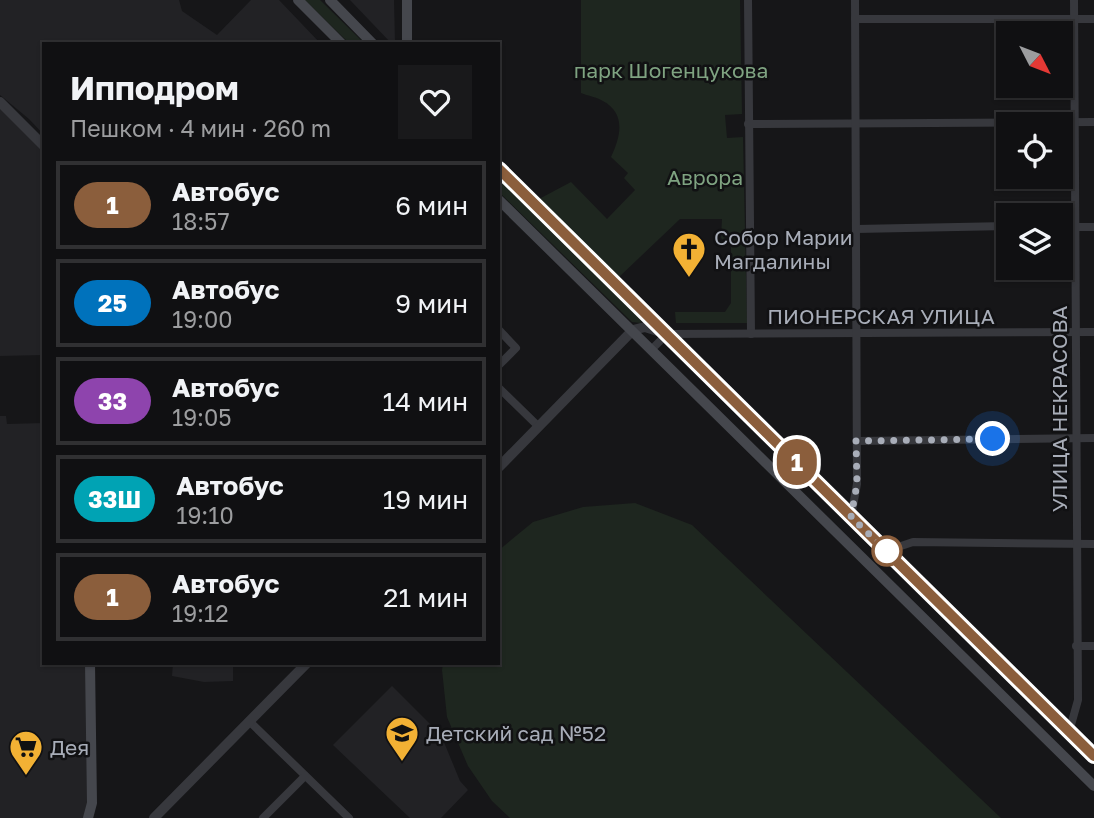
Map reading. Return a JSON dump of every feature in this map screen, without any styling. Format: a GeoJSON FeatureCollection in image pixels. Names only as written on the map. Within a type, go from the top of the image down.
{"type":"FeatureCollection","features":[{"type":"Feature","properties":{"kind":"main road"},"geometry":{"type":"LineString","coordinates":[[298,0],[340,42]]}},
{"type":"Feature","properties":{"kind":"main road"},"geometry":{"type":"LineString","coordinates":[[330,0],[371,42]]}},
{"type":"Feature","properties":{"kind":"main road"},"geometry":{"type":"LineString","coordinates":[[407,0],[407,42]]}},
{"type":"Feature","properties":{"kind":"main road"},"geometry":{"type":"LineString","coordinates":[[500,170],[1092,752]]}},
{"type":"Feature","properties":{"kind":"main road"},"geometry":{"type":"LineString","coordinates":[[500,201],[1094,786]]}},
{"type":"Feature","properties":{"kind":"main road"},"geometry":{"type":"LineString","coordinates":[[88,818],[92,803],[90,665]]}},
{"type":"Feature","properties":{"kind":"main road"},"geometry":{"type":"LineString","coordinates":[[92,803],[98,818]]}},
{"type":"Feature","properties":{"kind":"street"},"geometry":{"type":"LineString","coordinates":[[748,0],[751,334]]}},
{"type":"Feature","properties":{"kind":"street"},"geometry":{"type":"LineString","coordinates":[[851,517],[857,484],[855,0]]}},
{"type":"Feature","properties":{"kind":"street","name":"УЛИЦА НЕКРАСОВА"},"geometry":{"type":"LineString","coordinates":[[1069,732],[1077,701],[1074,0]]}},
{"type":"Feature","properties":{"kind":"street"},"geometry":{"type":"LineString","coordinates":[[855,19],[1094,19]]}},
{"type":"Feature","properties":{"kind":"street"},"geometry":{"type":"LineString","coordinates":[[0,102],[42,144]]}},
{"type":"Feature","properties":{"kind":"street"},"geometry":{"type":"LineString","coordinates":[[748,124],[1094,122]]}},
{"type":"Feature","properties":{"kind":"street"},"geometry":{"type":"LineString","coordinates":[[856,229],[996,226]]}},
{"type":"Feature","properties":{"kind":"street"},"geometry":{"type":"LineString","coordinates":[[1076,227],[1094,227]]}},
{"type":"Feature","properties":{"kind":"street"},"geometry":{"type":"LineString","coordinates":[[645,327],[648,316]]}},
{"type":"Feature","properties":{"kind":"street"},"geometry":{"type":"LineString","coordinates":[[500,466],[633,330],[645,327],[667,334],[652,349]]}},
{"type":"Feature","properties":{"kind":"street"},"geometry":{"type":"LineString","coordinates":[[500,331],[516,348],[500,364]]}},
{"type":"Feature","properties":{"kind":"street","name":"ПИОНЕРСКАЯ УЛИЦА"},"geometry":{"type":"LineString","coordinates":[[667,334],[1094,332]]}},
{"type":"Feature","properties":{"kind":"street"},"geometry":{"type":"LineString","coordinates":[[500,389],[538,426]]}},
{"type":"Feature","properties":{"kind":"street"},"geometry":{"type":"LineString","coordinates":[[856,441],[1094,438]]}},
{"type":"Feature","properties":{"kind":"street"},"geometry":{"type":"LineString","coordinates":[[886,551],[913,542],[1094,544]]}},
{"type":"Feature","properties":{"kind":"street"},"geometry":{"type":"LineString","coordinates":[[1076,646],[1094,646]]}},
{"type":"Feature","properties":{"kind":"street"},"geometry":{"type":"LineString","coordinates":[[154,818],[305,665]]}},
{"type":"Feature","properties":{"kind":"street"},"geometry":{"type":"LineString","coordinates":[[249,721],[349,818]]}},
{"type":"Feature","properties":{"kind":"street"},"geometry":{"type":"LineString","coordinates":[[263,818],[305,776]]}},
{"type":"Feature","properties":{"kind":"shaded area"},"geometry":{"type":"Polygon","coordinates":[[[0,0],[179,0],[182,11],[217,35],[251,0],[279,0],[319,42],[42,42],[42,133],[0,95],[0,0]]]}},
{"type":"Feature","properties":{"kind":"shaded area"},"geometry":{"type":"Polygon","coordinates":[[[350,0],[394,0],[395,42],[390,42],[350,0]]]}},
{"type":"Feature","properties":{"kind":"shaded area"},"geometry":{"type":"Polygon","coordinates":[[[0,102],[42,144],[42,355],[0,356],[0,102]]]}},
{"type":"Feature","properties":{"kind":"shaded area"},"geometry":{"type":"Polygon","coordinates":[[[0,416],[6,416],[7,424],[42,423],[42,665],[90,665],[88,818],[0,818],[0,416]]]}},
{"type":"Feature","properties":{"kind":"shaded area"},"geometry":{"type":"Polygon","coordinates":[[[173,665],[233,665],[233,681],[204,682],[172,676],[173,665]]]}},
{"type":"Feature","properties":{"kind":"shaded area","name":"Детский сад №52"},"geometry":{"type":"Polygon","coordinates":[[[392,686],[441,735],[460,781],[468,790],[441,818],[410,818],[333,745],[392,686]]]}},
{"type":"Feature","properties":{"kind":"green space"},"geometry":{"type":"Polygon","coordinates":[[[305,0],[320,0],[363,42],[348,42],[305,0]]]}},
{"type":"Feature","properties":{"kind":"green space","name":"парк Шогенцукова"},"geometry":{"type":"Polygon","coordinates":[[[581,0],[740,0],[742,114],[725,115],[727,138],[743,137],[747,323],[676,323],[675,312],[725,312],[731,303],[731,247],[721,238],[722,219],[680,219],[619,277],[539,199],[571,182],[607,219],[635,190],[624,178],[628,173],[611,157],[619,134],[616,113],[601,100],[581,93],[581,0]]]}},
{"type":"Feature","properties":{"kind":"green space"},"geometry":{"type":"Polygon","coordinates":[[[500,176],[640,315],[641,323],[632,322],[500,193],[500,176]]]}},
{"type":"Feature","properties":{"kind":"green space"},"geometry":{"type":"Polygon","coordinates":[[[635,503],[692,525],[1001,818],[510,818],[492,801],[468,766],[447,717],[443,665],[500,665],[500,549],[533,522],[583,507],[635,503]]]}},
{"type":"Feature","properties":{"kind":"bus line","name":"1"},"geometry":{"type":"LineString","coordinates":[[500,170],[1094,756]]}},
{"type":"Feature","properties":{"kind":"place","name":"Собор Марии Магдалины"},"geometry":{"type":"Point","coordinates":[689,279]}},
{"type":"Feature","properties":{"kind":"place","name":"Детский сад №52"},"geometry":{"type":"Point","coordinates":[402,763]}},
{"type":"Feature","properties":{"kind":"place","name":"Дея"},"geometry":{"type":"Point","coordinates":[26,777]}},
{"type":"Feature","properties":{"kind":"route"},"geometry":{"type":"LineString","coordinates":[[887,551],[851,517],[857,484],[856,441],[993,439]]}},
{"type":"Feature","properties":{"kind":"park label","name":"Аврора"},"geometry":{"type":"Point","coordinates":[705,177]}}]}
